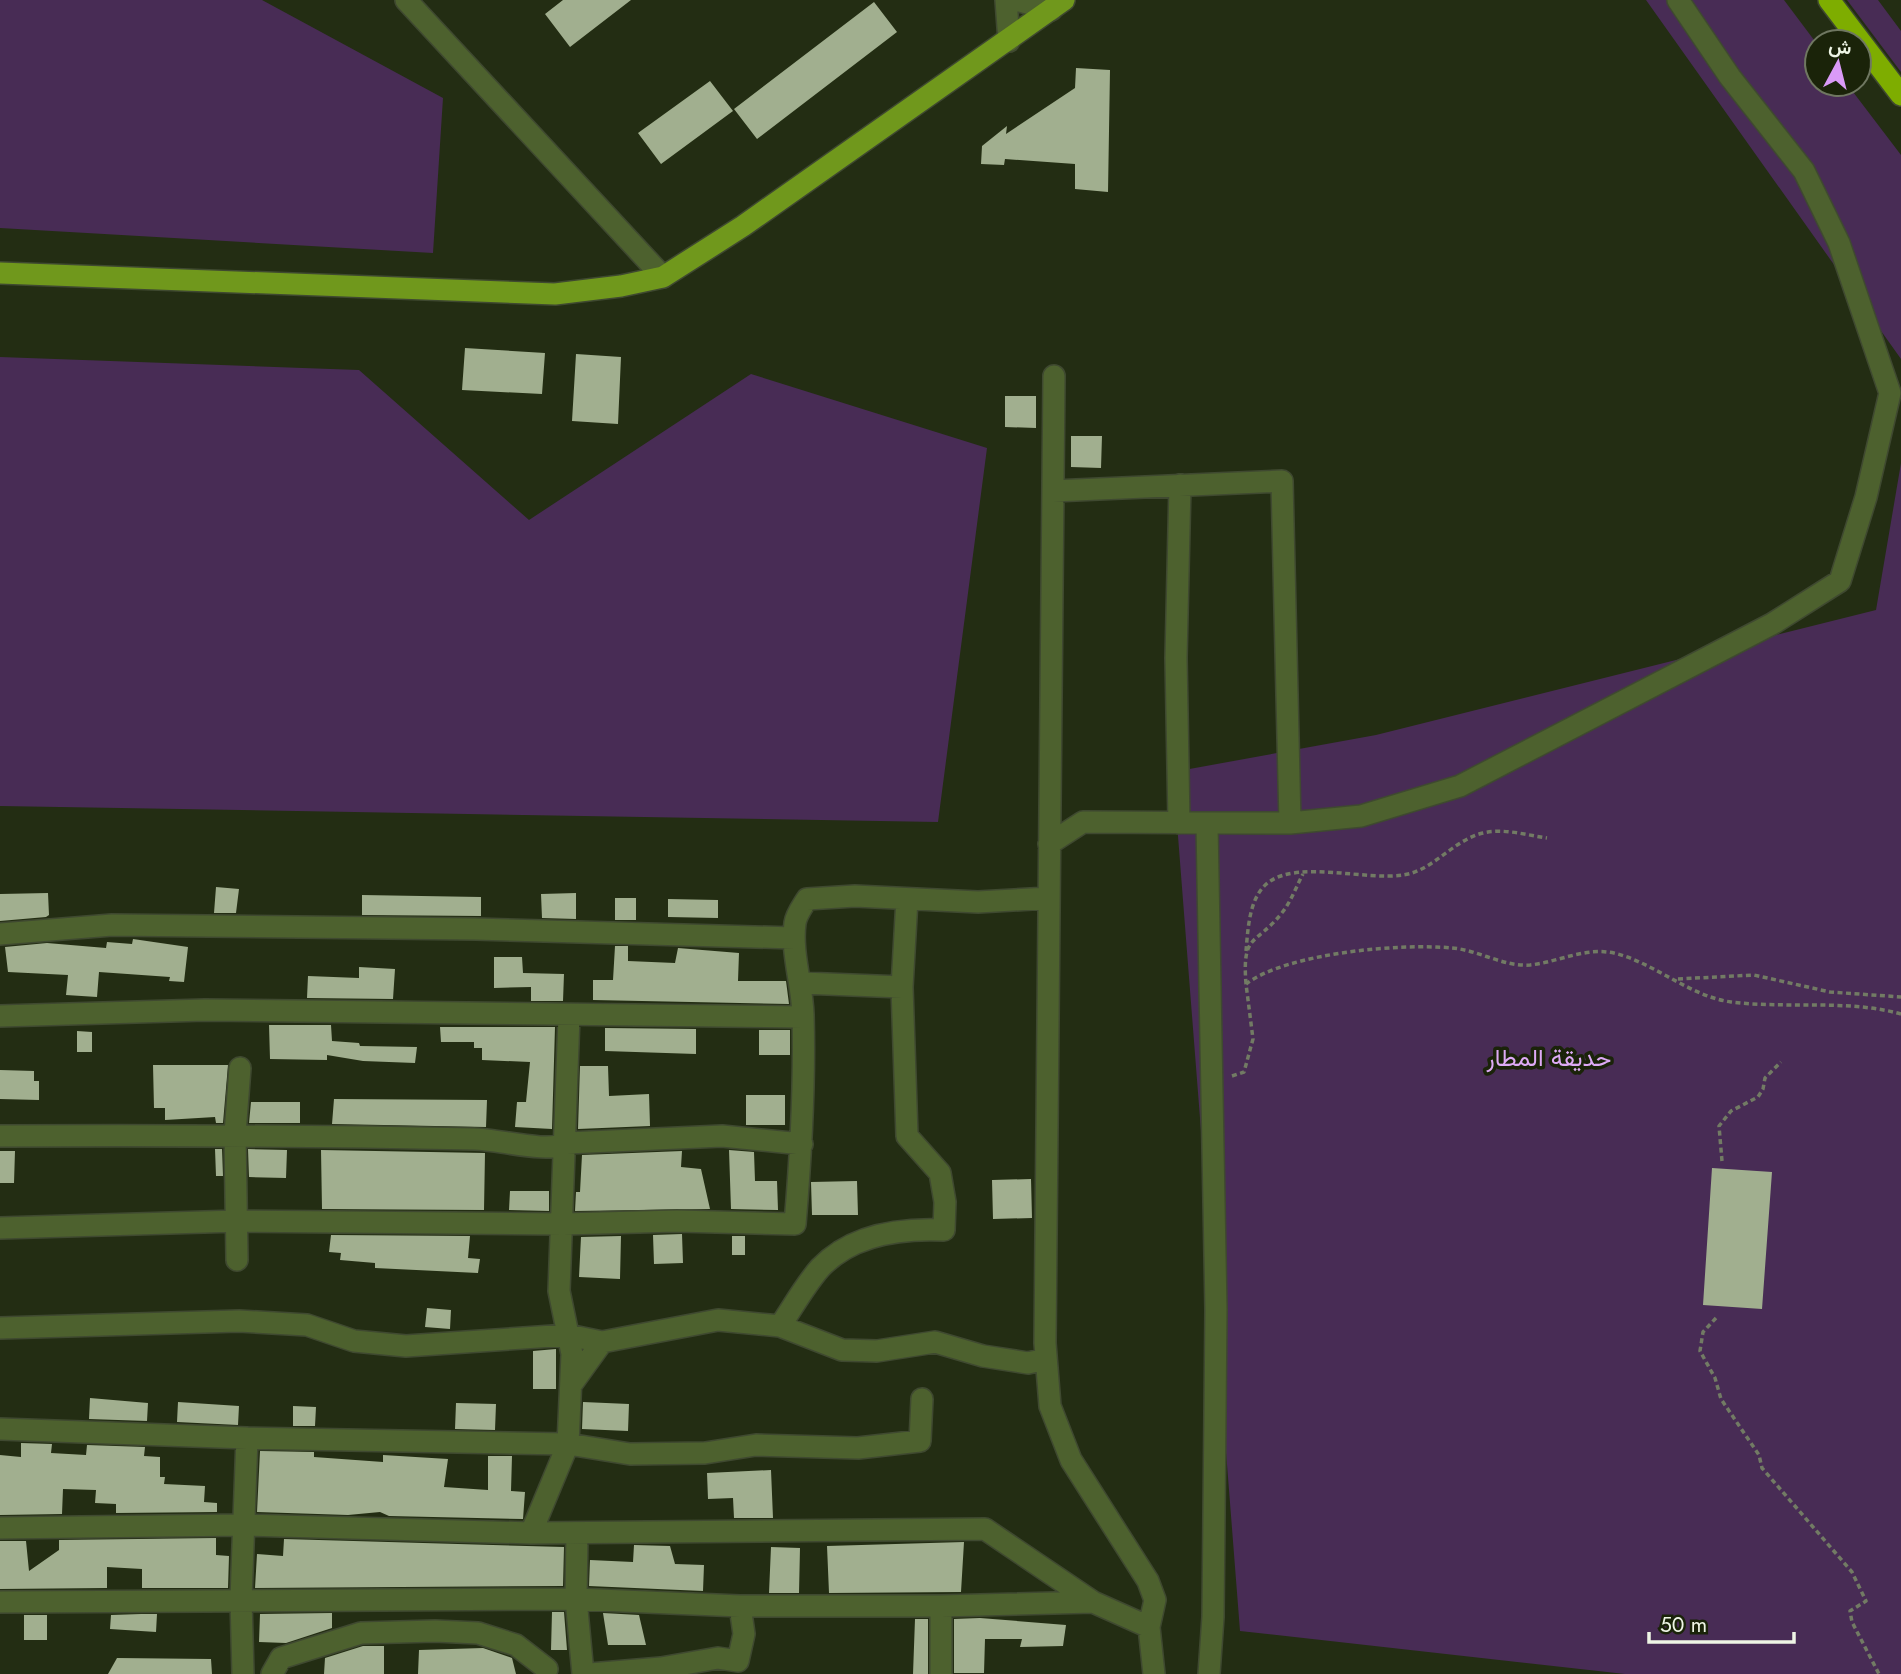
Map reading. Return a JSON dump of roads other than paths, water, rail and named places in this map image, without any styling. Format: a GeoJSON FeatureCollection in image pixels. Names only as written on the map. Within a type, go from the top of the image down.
{"type":"FeatureCollection","features":[{"type":"Feature","properties":{"kind":"highway"},"geometry":{"type":"LineString","coordinates":[[1829,0],[1901,96]]}},
{"type":"Feature","properties":{"kind":"main road"},"geometry":{"type":"LineString","coordinates":[[0,273],[555,294],[621,286],[663,277],[743,226],[1058,5]]}},
{"type":"Feature","properties":{"kind":"street"},"geometry":{"type":"LineString","coordinates":[[406,0],[663,277]]}},
{"type":"Feature","properties":{"kind":"street"},"geometry":{"type":"LineString","coordinates":[[1006,0],[1009,41]]}},
{"type":"Feature","properties":{"kind":"street"},"geometry":{"type":"LineString","coordinates":[[1017,0],[1058,5]]}},
{"type":"Feature","properties":{"kind":"street"},"geometry":{"type":"LineString","coordinates":[[1049,844],[1083,822],[1290,823],[1361,816],[1460,786],[1772,624],[1840,581],[1866,497],[1890,393],[1839,243],[1804,171],[1730,77],[1678,0]]}},
{"type":"Feature","properties":{"kind":"street"},"geometry":{"type":"LineString","coordinates":[[1054,376],[1044,1235],[1046,1359],[1050,1406],[1071,1460],[1148,1581],[1155,1600],[1149,1627],[1154,1674]]}},
{"type":"Feature","properties":{"kind":"street"},"geometry":{"type":"LineString","coordinates":[[1053,491],[1282,481],[1290,823]]}},
{"type":"Feature","properties":{"kind":"street"},"geometry":{"type":"LineString","coordinates":[[1180,485],[1176,658],[1180,823]]}},
{"type":"Feature","properties":{"kind":"street"},"geometry":{"type":"LineString","coordinates":[[1207,824],[1216,1310],[1213,1616],[1209,1674]]}},
{"type":"Feature","properties":{"kind":"street"},"geometry":{"type":"LineString","coordinates":[[0,1228],[237,1221],[563,1224],[677,1221],[795,1224],[802,1144],[803,1017],[802,983],[794,938],[795,919],[807,899],[855,896],[978,902],[1049,898]]}},
{"type":"Feature","properties":{"kind":"street"},"geometry":{"type":"LineString","coordinates":[[780,1326],[821,1267],[858,1240],[913,1229],[944,1230],[945,1202],[940,1173],[907,1136],[902,986],[907,899]]}},
{"type":"Feature","properties":{"kind":"street"},"geometry":{"type":"LineString","coordinates":[[0,934],[112,925],[475,929],[794,938]]}},
{"type":"Feature","properties":{"kind":"street"},"geometry":{"type":"LineString","coordinates":[[802,983],[902,986]]}},
{"type":"Feature","properties":{"kind":"street"},"geometry":{"type":"LineString","coordinates":[[0,1016],[205,1010],[803,1017]]}},
{"type":"Feature","properties":{"kind":"street"},"geometry":{"type":"LineString","coordinates":[[530,1533],[568,1444],[572,1354],[559,1292],[567,1143],[569,1016]]}},
{"type":"Feature","properties":{"kind":"street"},"geometry":{"type":"LineString","coordinates":[[237,1260],[235,1134],[240,1068]]}},
{"type":"Feature","properties":{"kind":"street"},"geometry":{"type":"LineString","coordinates":[[0,1136],[235,1134],[499,1139],[556,1149],[567,1143],[722,1136],[802,1144]]}},
{"type":"Feature","properties":{"kind":"street"},"geometry":{"type":"LineString","coordinates":[[0,1328],[239,1321],[307,1325],[354,1341],[406,1346],[568,1335],[603,1342],[718,1320],[780,1326],[842,1350],[877,1352],[935,1342],[983,1356],[1028,1363],[1046,1359]]}},
{"type":"Feature","properties":{"kind":"street"},"geometry":{"type":"LineString","coordinates":[[571,1385],[603,1342]]}},
{"type":"Feature","properties":{"kind":"street"},"geometry":{"type":"LineString","coordinates":[[0,1429],[247,1438],[568,1444],[631,1454],[692,1453],[756,1445],[858,1448],[920,1441],[922,1399]]}},
{"type":"Feature","properties":{"kind":"street"},"geometry":{"type":"LineString","coordinates":[[243,1674],[241,1599],[247,1438]]}},
{"type":"Feature","properties":{"kind":"street"},"geometry":{"type":"LineString","coordinates":[[0,1528],[243,1525],[530,1533],[985,1529],[1093,1602],[1149,1627]]}},
{"type":"Feature","properties":{"kind":"street"},"geometry":{"type":"LineString","coordinates":[[272,1674],[281,1658],[361,1633],[435,1631],[478,1633],[516,1645],[546,1672],[581,1674],[576,1599],[577,1533]]}},
{"type":"Feature","properties":{"kind":"street"},"geometry":{"type":"LineString","coordinates":[[0,1602],[576,1599],[740,1606],[941,1606],[1093,1602]]}},
{"type":"Feature","properties":{"kind":"street"},"geometry":{"type":"LineString","coordinates":[[590,1674],[718,1658],[738,1661],[744,1634],[740,1606]]}},
{"type":"Feature","properties":{"kind":"street"},"geometry":{"type":"LineString","coordinates":[[941,1606],[941,1674]]}},
{"type":"Feature","properties":{"kind":"park label","name":"حديقة المطار"},"geometry":{"type":"Point","coordinates":[1549,1057]}}]}
